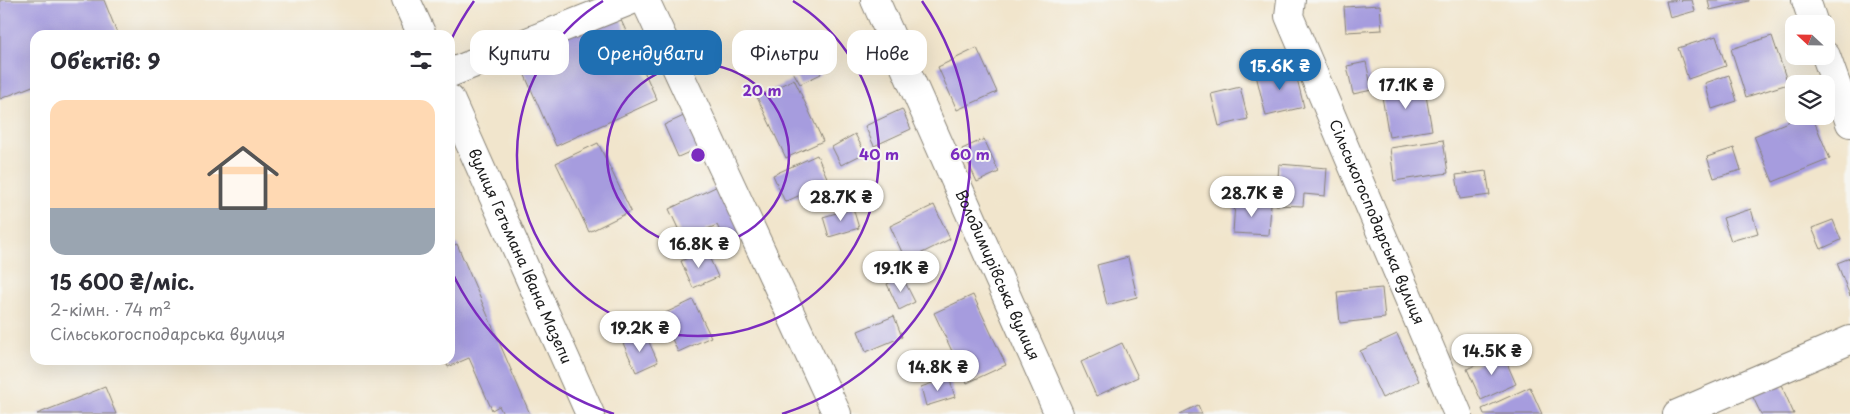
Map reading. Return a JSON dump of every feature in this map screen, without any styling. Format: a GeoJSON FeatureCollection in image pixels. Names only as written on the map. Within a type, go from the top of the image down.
{"type":"FeatureCollection","features":[{"type":"Feature","properties":{"kind":"street"},"geometry":{"type":"LineString","coordinates":[[406,0],[420,30]]}},
{"type":"Feature","properties":{"kind":"street"},"geometry":{"type":"LineString","coordinates":[[455,71],[632,0]]}},
{"type":"Feature","properties":{"kind":"street"},"geometry":{"type":"LineString","coordinates":[[645,0],[837,414]]}},
{"type":"Feature","properties":{"kind":"street","name":"Володимирівська вулиця"},"geometry":{"type":"LineString","coordinates":[[875,0],[1059,414]]}},
{"type":"Feature","properties":{"kind":"street","name":"Сільськогосподарська вулиця"},"geometry":{"type":"LineString","coordinates":[[1291,0],[1289,16],[1458,414]]}},
{"type":"Feature","properties":{"kind":"street"},"geometry":{"type":"LineString","coordinates":[[1806,0],[1811,15]]}},
{"type":"Feature","properties":{"kind":"street"},"geometry":{"type":"LineString","coordinates":[[1829,65],[1850,123]]}},
{"type":"Feature","properties":{"kind":"street","name":"вулиця Гетьмана Івана Мазепи"},"geometry":{"type":"LineString","coordinates":[[455,110],[590,414]]}},
{"type":"Feature","properties":{"kind":"street"},"geometry":{"type":"LineString","coordinates":[[1677,414],[1850,340]]}},
{"type":"Feature","properties":{"kind":"building"},"geometry":{"type":"Polygon","coordinates":[[[0,0],[104,0],[116,30],[30,30],[30,87],[0,99],[0,0]]]}},
{"type":"Feature","properties":{"kind":"building"},"geometry":{"type":"Polygon","coordinates":[[[1692,0],[1695,11],[1670,18],[1666,1],[1692,0]]]}},
{"type":"Feature","properties":{"kind":"building"},"geometry":{"type":"Polygon","coordinates":[[[1708,0],[1749,0],[1749,1],[1710,10],[1708,0]]]}},
{"type":"Feature","properties":{"kind":"building"},"geometry":{"type":"Polygon","coordinates":[[[1380,5],[1382,30],[1346,32],[1344,7],[1380,5]]]}},
{"type":"Feature","properties":{"kind":"building"},"geometry":{"type":"Polygon","coordinates":[[[616,9],[625,30],[579,30],[579,75],[646,75],[657,100],[556,146],[525,75],[569,75],[569,31],[616,9]]]}},
{"type":"Feature","properties":{"kind":"building"},"geometry":{"type":"Polygon","coordinates":[[[1716,36],[1726,66],[1688,79],[1678,48],[1716,36]]]}},
{"type":"Feature","properties":{"kind":"building"},"geometry":{"type":"Polygon","coordinates":[[[1772,36],[1785,75],[1785,85],[1746,97],[1731,49],[1772,36]]]}},
{"type":"Feature","properties":{"kind":"building"},"geometry":{"type":"Polygon","coordinates":[[[977,48],[997,92],[957,110],[938,67],[977,48]]]}},
{"type":"Feature","properties":{"kind":"building"},"geometry":{"type":"Polygon","coordinates":[[[1366,62],[1372,90],[1353,94],[1347,66],[1366,62]]]}},
{"type":"Feature","properties":{"kind":"building"},"geometry":{"type":"Polygon","coordinates":[[[1294,66],[1304,107],[1266,116],[1256,75],[1294,66]]]}},
{"type":"Feature","properties":{"kind":"building"},"geometry":{"type":"Polygon","coordinates":[[[795,75],[819,75],[800,84],[795,75]]]}},
{"type":"Feature","properties":{"kind":"building"},"geometry":{"type":"Polygon","coordinates":[[[1729,75],[1737,101],[1712,109],[1705,83],[1729,75]]]}},
{"type":"Feature","properties":{"kind":"building"},"geometry":{"type":"Polygon","coordinates":[[[794,79],[823,141],[786,158],[757,97],[794,79]]]}},
{"type":"Feature","properties":{"kind":"building"},"geometry":{"type":"Polygon","coordinates":[[[1424,84],[1432,130],[1389,137],[1381,91],[1424,84]]]}},
{"type":"Feature","properties":{"kind":"building"},"geometry":{"type":"Polygon","coordinates":[[[1240,87],[1248,119],[1219,126],[1211,94],[1240,87]]]}},
{"type":"Feature","properties":{"kind":"building"},"geometry":{"type":"Polygon","coordinates":[[[902,109],[911,129],[874,146],[865,126],[902,109]]]}},
{"type":"Feature","properties":{"kind":"building"},"geometry":{"type":"Polygon","coordinates":[[[688,114],[703,146],[678,157],[664,125],[688,114]]]}},
{"type":"Feature","properties":{"kind":"building"},"geometry":{"type":"Polygon","coordinates":[[[1785,123],[1785,125],[1816,125],[1830,159],[1773,182],[1754,136],[1785,123]]]}},
{"type":"Feature","properties":{"kind":"building"},"geometry":{"type":"Polygon","coordinates":[[[855,134],[865,153],[841,165],[832,147],[855,134]]]}},
{"type":"Feature","properties":{"kind":"building"},"geometry":{"type":"Polygon","coordinates":[[[984,139],[999,172],[977,182],[962,149],[984,139]]]}},
{"type":"Feature","properties":{"kind":"building"},"geometry":{"type":"Polygon","coordinates":[[[1443,140],[1448,173],[1394,181],[1390,148],[1443,140]]]}},
{"type":"Feature","properties":{"kind":"building"},"geometry":{"type":"Polygon","coordinates":[[[598,143],[631,211],[589,232],[556,163],[598,143]]]}},
{"type":"Feature","properties":{"kind":"building"},"geometry":{"type":"Polygon","coordinates":[[[1734,148],[1741,170],[1714,178],[1707,157],[1734,148]]]}},
{"type":"Feature","properties":{"kind":"building"},"geometry":{"type":"Polygon","coordinates":[[[817,155],[829,182],[785,202],[773,175],[817,155]]]}},
{"type":"Feature","properties":{"kind":"building"},"geometry":{"type":"Polygon","coordinates":[[[1279,164],[1327,168],[1325,196],[1304,194],[1303,206],[1276,205],[1279,164]]]}},
{"type":"Feature","properties":{"kind":"building"},"geometry":{"type":"Polygon","coordinates":[[[1486,171],[1490,195],[1460,199],[1456,175],[1486,171]]]}},
{"type":"Feature","properties":{"kind":"building"},"geometry":{"type":"Polygon","coordinates":[[[724,183],[747,234],[726,244],[717,225],[705,230],[710,240],[688,250],[669,209],[724,183]]]}},
{"type":"Feature","properties":{"kind":"building"},"geometry":{"type":"Polygon","coordinates":[[[1235,202],[1271,204],[1269,235],[1233,233],[1235,202]]]}},
{"type":"Feature","properties":{"kind":"building"},"geometry":{"type":"Polygon","coordinates":[[[934,205],[950,239],[906,261],[890,226],[934,205]]]}},
{"type":"Feature","properties":{"kind":"building"},"geometry":{"type":"Polygon","coordinates":[[[853,208],[859,228],[829,237],[823,217],[853,208]]]}},
{"type":"Feature","properties":{"kind":"building"},"geometry":{"type":"Polygon","coordinates":[[[1751,209],[1758,233],[1731,241],[1723,218],[1751,209]]]}},
{"type":"Feature","properties":{"kind":"building"},"geometry":{"type":"Polygon","coordinates":[[[1833,220],[1841,240],[1821,249],[1812,228],[1833,220]]]}},
{"type":"Feature","properties":{"kind":"building"},"geometry":{"type":"Polygon","coordinates":[[[457,244],[530,414],[503,414],[499,406],[492,410],[469,358],[455,364],[455,245],[457,244]]]}},
{"type":"Feature","properties":{"kind":"building"},"geometry":{"type":"Polygon","coordinates":[[[706,250],[718,277],[693,288],[681,261],[706,250]]]}},
{"type":"Feature","properties":{"kind":"building"},"geometry":{"type":"Polygon","coordinates":[[[1128,257],[1137,297],[1107,305],[1097,265],[1128,257]]]}},
{"type":"Feature","properties":{"kind":"building"},"geometry":{"type":"Polygon","coordinates":[[[1850,258],[1850,296],[1837,263],[1850,258]]]}},
{"type":"Feature","properties":{"kind":"building"},"geometry":{"type":"Polygon","coordinates":[[[902,276],[915,302],[899,310],[887,284],[902,276]]]}},
{"type":"Feature","properties":{"kind":"building"},"geometry":{"type":"Polygon","coordinates":[[[1382,288],[1385,318],[1340,323],[1337,292],[1382,288]]]}},
{"type":"Feature","properties":{"kind":"building"},"geometry":{"type":"Polygon","coordinates":[[[973,295],[1006,365],[967,383],[934,313],[973,295]]]}},
{"type":"Feature","properties":{"kind":"building"},"geometry":{"type":"Polygon","coordinates":[[[693,300],[711,337],[678,352],[661,315],[693,300]]]}},
{"type":"Feature","properties":{"kind":"building"},"geometry":{"type":"Polygon","coordinates":[[[894,316],[902,337],[866,352],[858,331],[894,316]]]}},
{"type":"Feature","properties":{"kind":"building"},"geometry":{"type":"Polygon","coordinates":[[[645,333],[658,362],[636,372],[623,343],[645,333]]]}},
{"type":"Feature","properties":{"kind":"building"},"geometry":{"type":"Polygon","coordinates":[[[1397,334],[1419,381],[1382,398],[1360,351],[1397,334]]]}},
{"type":"Feature","properties":{"kind":"building"},"geometry":{"type":"Polygon","coordinates":[[[1122,343],[1138,377],[1096,396],[1081,362],[1122,343]]]}},
{"type":"Feature","properties":{"kind":"building"},"geometry":{"type":"Polygon","coordinates":[[[1502,352],[1516,384],[1481,400],[1467,369],[1502,352]]]}},
{"type":"Feature","properties":{"kind":"building"},"geometry":{"type":"Polygon","coordinates":[[[949,377],[955,397],[926,406],[921,387],[949,377]]]}},
{"type":"Feature","properties":{"kind":"building"},"geometry":{"type":"Polygon","coordinates":[[[1779,380],[1794,414],[1761,414],[1751,393],[1779,380]]]}},
{"type":"Feature","properties":{"kind":"building"},"geometry":{"type":"Polygon","coordinates":[[[105,387],[116,414],[37,414],[105,387]]]}},
{"type":"Feature","properties":{"kind":"building"},"geometry":{"type":"Polygon","coordinates":[[[1530,387],[1542,414],[1484,414],[1482,409],[1530,387]]]}},
{"type":"Feature","properties":{"kind":"building"},"geometry":{"type":"Polygon","coordinates":[[[1198,405],[1202,414],[1180,414],[1198,405]]]}}]}
